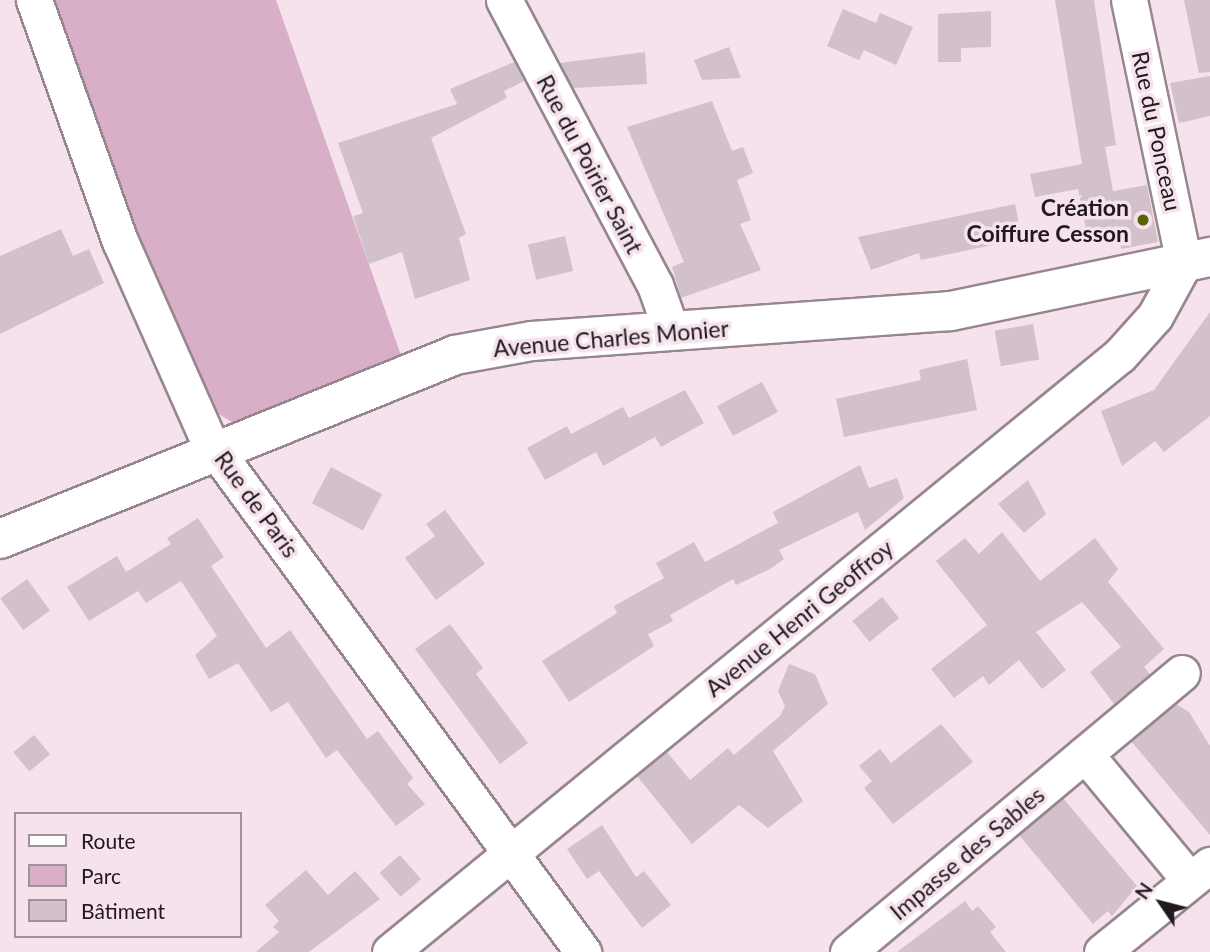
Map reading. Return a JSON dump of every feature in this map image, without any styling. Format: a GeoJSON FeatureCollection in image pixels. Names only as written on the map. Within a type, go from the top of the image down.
{"type":"FeatureCollection","features":[{"type":"Feature","properties":{"kind":"street","name":"Rue de Paris"},"geometry":{"type":"LineString","coordinates":[[34,0],[120,241],[204,431],[583,952]]}},
{"type":"Feature","properties":{"kind":"street","name":"Rue du Poirier Saint"},"geometry":{"type":"LineString","coordinates":[[505,0],[655,285],[671,330]]}},
{"type":"Feature","properties":{"kind":"street","name":"Rue du Ponceau"},"geometry":{"type":"LineString","coordinates":[[1129,0],[1197,260]]}},
{"type":"Feature","properties":{"kind":"street","name":"Avenue Charles Monier"},"geometry":{"type":"LineString","coordinates":[[0,539],[455,355],[671,330],[951,310],[1197,260]]}},
{"type":"Feature","properties":{"kind":"street","name":"Avenue Henri Geoffroy"},"geometry":{"type":"LineString","coordinates":[[390,952],[1120,355],[1155,316],[1197,260]]}},
{"type":"Feature","properties":{"kind":"street","name":"Impasse des Sables"},"geometry":{"type":"LineString","coordinates":[[848,952],[1182,673]]}},
{"type":"Feature","properties":{"kind":"street"},"geometry":{"type":"LineString","coordinates":[[1085,754],[1199,872],[1102,952]]}},
{"type":"Feature","properties":{"kind":"green space"},"geometry":{"type":"Polygon","coordinates":[[[44,0],[276,0],[404,364],[235,424],[217,413],[199,387],[44,0]]]}},
{"type":"Feature","properties":{"kind":"building"},"geometry":{"type":"Polygon","coordinates":[[[1055,0],[1094,0],[1116,145],[1105,147],[1113,191],[1147,185],[1158,242],[1121,249],[1118,230],[1088,239],[1078,189],[1035,197],[1030,174],[1082,164],[1055,0]]]}},
{"type":"Feature","properties":{"kind":"building"},"geometry":{"type":"Polygon","coordinates":[[[1184,0],[1210,0],[1210,72],[1199,73],[1184,0]]]}},
{"type":"Feature","properties":{"kind":"building"},"geometry":{"type":"Polygon","coordinates":[[[843,9],[876,23],[880,13],[913,27],[896,65],[864,50],[859,60],[827,46],[843,9]]]}},
{"type":"Feature","properties":{"kind":"building"},"geometry":{"type":"Polygon","coordinates":[[[991,11],[991,47],[961,48],[961,62],[938,62],[938,14],[991,11]]]}},
{"type":"Feature","properties":{"kind":"building"},"geometry":{"type":"Polygon","coordinates":[[[729,47],[741,78],[702,80],[694,60],[729,47]]]}},
{"type":"Feature","properties":{"kind":"building"},"geometry":{"type":"Polygon","coordinates":[[[645,52],[647,84],[573,88],[560,63],[645,52]]]}},
{"type":"Feature","properties":{"kind":"building"},"geometry":{"type":"Polygon","coordinates":[[[514,62],[524,81],[504,91],[507,98],[431,138],[466,234],[459,238],[470,280],[415,299],[402,252],[369,264],[353,216],[363,213],[338,143],[457,104],[450,89],[514,62]]]}},
{"type":"Feature","properties":{"kind":"building"},"geometry":{"type":"Polygon","coordinates":[[[1210,76],[1210,116],[1179,123],[1170,83],[1210,76]]]}},
{"type":"Feature","properties":{"kind":"building"},"geometry":{"type":"Polygon","coordinates":[[[712,101],[732,151],[743,147],[753,173],[737,180],[751,220],[740,224],[761,270],[681,298],[672,267],[684,262],[627,127],[712,101]]]}},
{"type":"Feature","properties":{"kind":"building"},"geometry":{"type":"Polygon","coordinates":[[[1015,204],[1022,239],[921,260],[919,253],[871,270],[858,237],[1015,204]]]}},
{"type":"Feature","properties":{"kind":"building"},"geometry":{"type":"Polygon","coordinates":[[[61,229],[73,256],[89,249],[104,283],[0,334],[0,256],[61,229]]]}},
{"type":"Feature","properties":{"kind":"building"},"geometry":{"type":"Polygon","coordinates":[[[565,236],[573,271],[536,280],[528,245],[565,236]]]}},
{"type":"Feature","properties":{"kind":"building"},"geometry":{"type":"Polygon","coordinates":[[[1210,312],[1210,416],[1164,452],[1155,441],[1122,466],[1101,411],[1154,390],[1210,312]]]}},
{"type":"Feature","properties":{"kind":"building"},"geometry":{"type":"Polygon","coordinates":[[[1033,324],[1039,359],[1001,366],[995,331],[1033,324]]]}},
{"type":"Feature","properties":{"kind":"building"},"geometry":{"type":"Polygon","coordinates":[[[967,359],[977,410],[844,437],[836,399],[921,380],[919,370],[967,359]]]}},
{"type":"Feature","properties":{"kind":"building"},"geometry":{"type":"Polygon","coordinates":[[[762,382],[778,412],[733,436],[717,406],[762,382]]]}},
{"type":"Feature","properties":{"kind":"building"},"geometry":{"type":"Polygon","coordinates":[[[685,390],[704,423],[661,447],[655,437],[603,466],[596,452],[545,480],[527,448],[567,426],[571,434],[623,407],[629,418],[685,390]]]}},
{"type":"Feature","properties":{"kind":"building"},"geometry":{"type":"Polygon","coordinates":[[[860,465],[869,488],[897,478],[904,498],[865,530],[858,512],[779,550],[784,559],[770,569],[736,585],[733,579],[670,615],[673,621],[648,634],[654,646],[569,702],[542,661],[617,613],[614,606],[664,578],[656,563],[694,542],[705,562],[778,523],[773,512],[860,465]]]}},
{"type":"Feature","properties":{"kind":"building"},"geometry":{"type":"Polygon","coordinates":[[[331,467],[382,494],[363,530],[312,503],[331,467]]]}},
{"type":"Feature","properties":{"kind":"building"},"geometry":{"type":"Polygon","coordinates":[[[1028,480],[1046,514],[1024,533],[998,504],[1028,480]]]}},
{"type":"Feature","properties":{"kind":"building"},"geometry":{"type":"Polygon","coordinates":[[[445,510],[485,564],[436,600],[405,558],[435,536],[426,524],[445,510]]]}},
{"type":"Feature","properties":{"kind":"building"},"geometry":{"type":"Polygon","coordinates":[[[198,518],[224,557],[211,566],[266,648],[290,630],[367,739],[378,731],[413,778],[407,784],[425,804],[396,826],[337,750],[326,758],[288,702],[271,712],[238,663],[209,679],[195,655],[217,636],[181,581],[146,603],[138,591],[89,621],[67,587],[117,556],[126,572],[171,544],[167,538],[198,518]]]}},
{"type":"Feature","properties":{"kind":"building"},"geometry":{"type":"Polygon","coordinates":[[[1002,532],[1040,581],[1095,538],[1118,569],[1108,582],[1164,649],[1144,667],[1150,674],[1114,704],[1090,672],[1121,647],[1082,602],[1036,632],[1066,670],[1042,689],[1019,660],[989,685],[983,676],[954,698],[931,669],[987,625],[936,561],[965,538],[979,554],[1002,532]]]}},
{"type":"Feature","properties":{"kind":"building"},"geometry":{"type":"Polygon","coordinates":[[[27,579],[50,611],[23,630],[0,598],[27,579]]]}},
{"type":"Feature","properties":{"kind":"building"},"geometry":{"type":"Polygon","coordinates":[[[882,597],[899,618],[869,642],[852,621],[882,597]]]}},
{"type":"Feature","properties":{"kind":"building"},"geometry":{"type":"Polygon","coordinates":[[[450,624],[483,668],[476,674],[528,743],[500,764],[415,649],[450,624]]]}},
{"type":"Feature","properties":{"kind":"building"},"geometry":{"type":"Polygon","coordinates":[[[789,664],[815,674],[828,704],[773,751],[803,801],[768,828],[739,805],[692,844],[637,776],[667,752],[690,780],[728,748],[734,755],[780,716],[785,706],[778,691],[789,664]]]}},
{"type":"Feature","properties":{"kind":"building"},"geometry":{"type":"Polygon","coordinates":[[[1176,704],[1189,712],[1210,746],[1210,835],[1131,741],[1176,704]]]}},
{"type":"Feature","properties":{"kind":"building"},"geometry":{"type":"Polygon","coordinates":[[[941,724],[973,762],[893,824],[864,788],[872,781],[859,766],[880,749],[891,763],[941,724]]]}},
{"type":"Feature","properties":{"kind":"building"},"geometry":{"type":"Polygon","coordinates":[[[34,735],[50,754],[29,772],[13,752],[34,735]]]}},
{"type":"Feature","properties":{"kind":"building"},"geometry":{"type":"Polygon","coordinates":[[[1063,798],[1137,886],[1112,916],[1108,911],[1093,924],[1019,835],[1063,798]]]}},
{"type":"Feature","properties":{"kind":"building"},"geometry":{"type":"Polygon","coordinates":[[[602,825],[636,877],[644,871],[671,905],[642,928],[599,871],[587,879],[567,849],[602,825]]]}},
{"type":"Feature","properties":{"kind":"building"},"geometry":{"type":"Polygon","coordinates":[[[400,855],[421,879],[401,897],[380,873],[400,855]]]}},
{"type":"Feature","properties":{"kind":"building"},"geometry":{"type":"Polygon","coordinates":[[[306,870],[328,895],[355,871],[380,899],[309,952],[256,952],[279,932],[273,927],[279,921],[265,905],[306,870]]]}},
{"type":"Feature","properties":{"kind":"building"},"geometry":{"type":"Polygon","coordinates":[[[965,901],[972,911],[978,906],[996,927],[990,932],[1006,952],[897,952],[965,901]]]}},
{"type":"Feature","properties":{"kind":"place","name":"Création Coiffure Cesson"},"geometry":{"type":"Point","coordinates":[1143,220]}}]}
